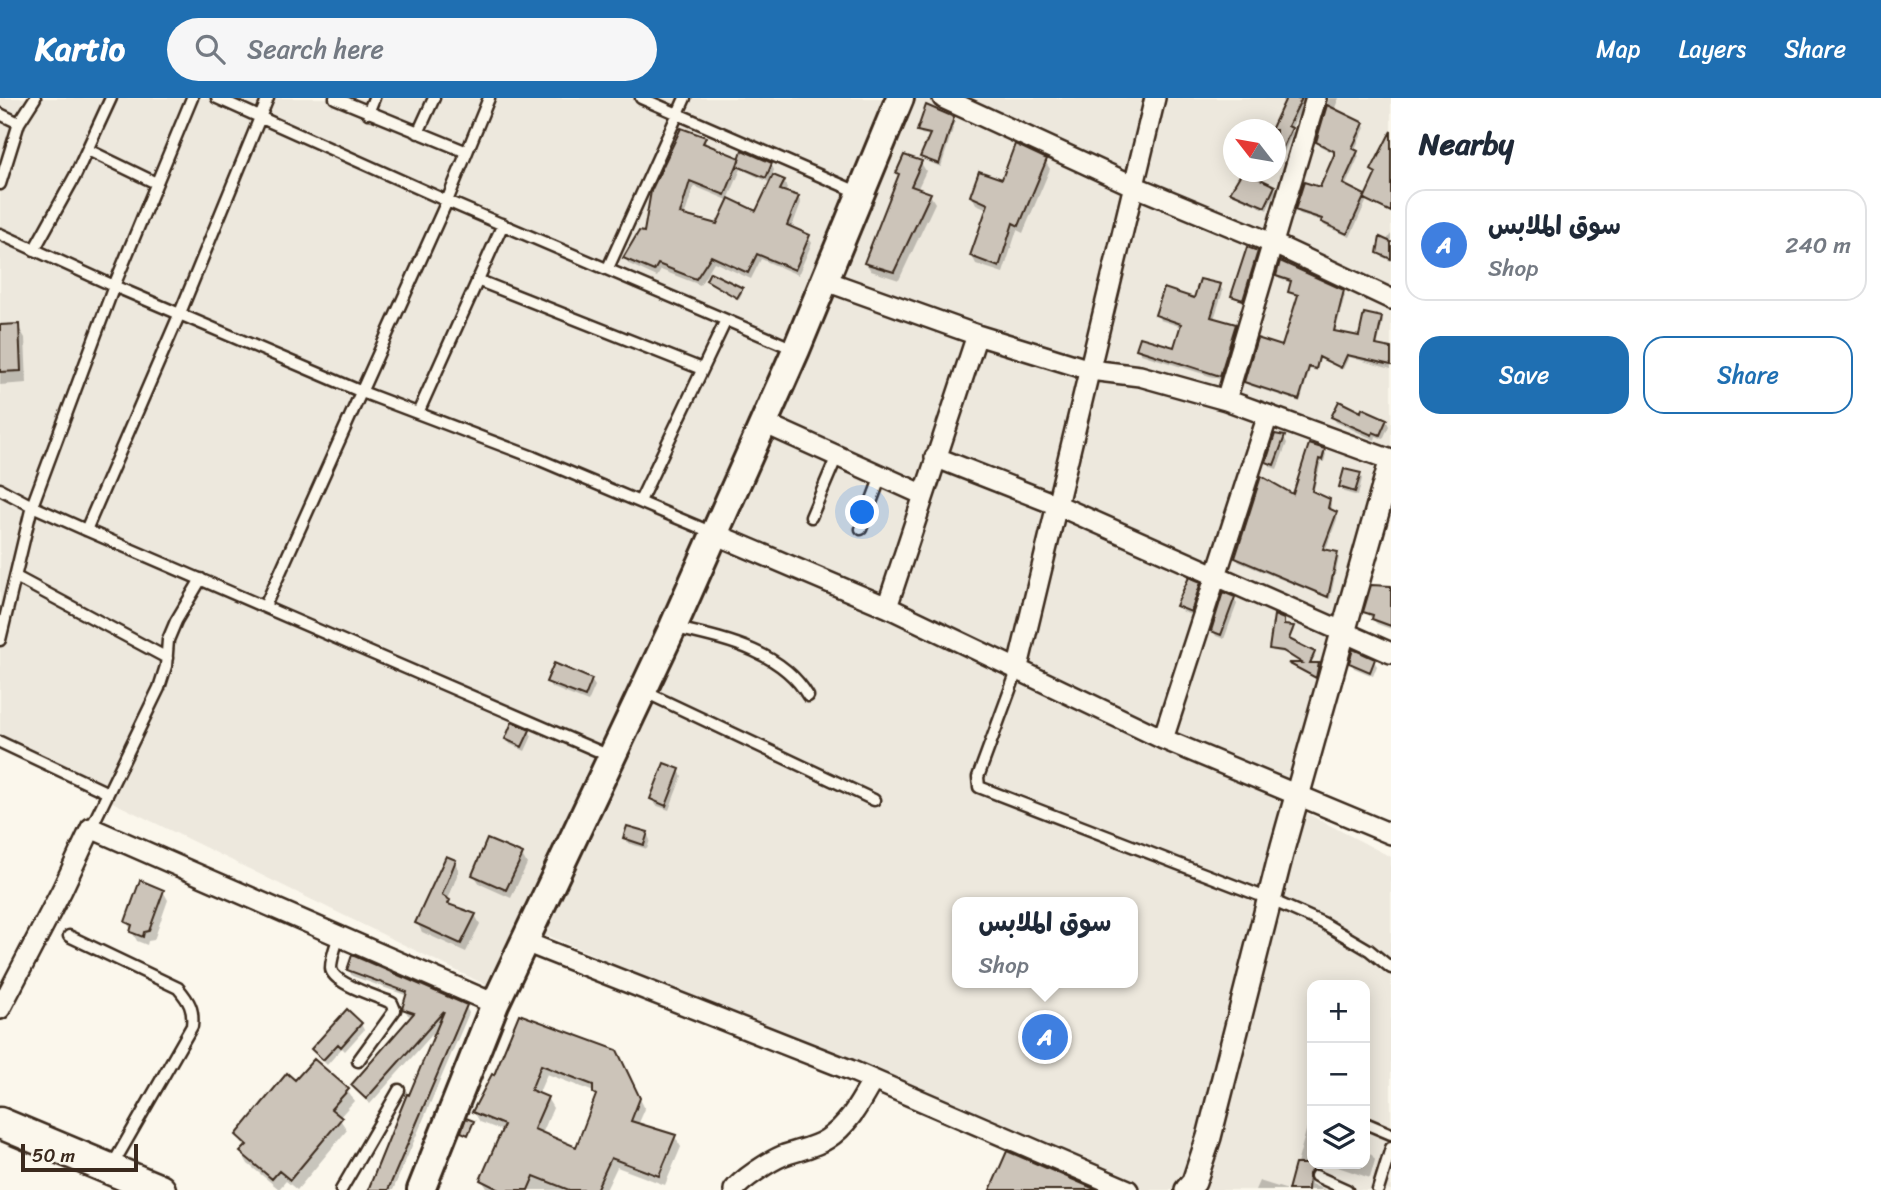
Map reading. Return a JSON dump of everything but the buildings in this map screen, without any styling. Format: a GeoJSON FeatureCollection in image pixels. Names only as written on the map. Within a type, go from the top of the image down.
{"type":"FeatureCollection","features":[{"type":"Feature","properties":{"kind":"main road"},"geometry":{"type":"LineString","coordinates":[[421,1190],[495,1004],[715,534],[826,281],[900,98]]}},
{"type":"Feature","properties":{"kind":"main road"},"geometry":{"type":"LineString","coordinates":[[0,1124],[147,1187]]}},
{"type":"Feature","properties":{"kind":"street"},"geometry":{"type":"LineString","coordinates":[[943,98],[1134,186],[1274,244],[1391,299]]}},
{"type":"Feature","properties":{"kind":"street"},"geometry":{"type":"LineString","coordinates":[[1017,671],[1156,98]]}},
{"type":"Feature","properties":{"kind":"street"},"geometry":{"type":"LineString","coordinates":[[1226,400],[1316,98]]}},
{"type":"Feature","properties":{"kind":"street"},"geometry":{"type":"LineString","coordinates":[[826,281],[976,335],[1090,370],[1140,376],[1226,400],[1391,461],[1269,899],[1209,1137],[1194,1182],[1187,1190]]}},
{"type":"Feature","properties":{"kind":"street"},"geometry":{"type":"LineString","coordinates":[[887,607],[976,335]]}},
{"type":"Feature","properties":{"kind":"street"},"geometry":{"type":"LineString","coordinates":[[1163,739],[1268,415]]}},
{"type":"Feature","properties":{"kind":"street"},"geometry":{"type":"LineString","coordinates":[[764,423],[924,495]]}},
{"type":"Feature","properties":{"kind":"street"},"geometry":{"type":"LineString","coordinates":[[935,457],[1057,505],[1391,653]]}},
{"type":"Feature","properties":{"kind":"street"},"geometry":{"type":"LineString","coordinates":[[715,534],[887,607],[1163,739],[1391,834]]}},
{"type":"Feature","properties":{"kind":"street"},"geometry":{"type":"LineString","coordinates":[[0,1009],[91,828],[495,1004]]}},
{"type":"Feature","properties":{"kind":"street"},"geometry":{"type":"LineString","coordinates":[[525,942],[873,1080],[1128,1190]]}},
{"type":"Feature","properties":{"kind":"street"},"geometry":{"type":"LineString","coordinates":[[734,1190],[781,1157],[806,1149],[836,1133],[856,1110],[873,1080]]}},
{"type":"Feature","properties":{"kind":"lane"},"geometry":{"type":"LineString","coordinates":[[0,184],[19,123],[35,98]]}},
{"type":"Feature","properties":{"kind":"lane"},"geometry":{"type":"LineString","coordinates":[[34,250],[88,150],[111,98]]}},
{"type":"Feature","properties":{"kind":"lane"},"geometry":{"type":"LineString","coordinates":[[1,635],[32,506],[114,286],[192,98]]}},
{"type":"Feature","properties":{"kind":"lane"},"geometry":{"type":"LineString","coordinates":[[217,98],[447,201],[796,351]]}},
{"type":"Feature","properties":{"kind":"lane"},"geometry":{"type":"LineString","coordinates":[[86,530],[180,313],[268,98]]}},
{"type":"Feature","properties":{"kind":"lane"},"geometry":{"type":"LineString","coordinates":[[335,98],[467,152]]}},
{"type":"Feature","properties":{"kind":"lane"},"geometry":{"type":"LineString","coordinates":[[368,113],[374,98]]}},
{"type":"Feature","properties":{"kind":"lane"},"geometry":{"type":"LineString","coordinates":[[418,133],[434,98]]}},
{"type":"Feature","properties":{"kind":"lane"},"geometry":{"type":"LineString","coordinates":[[265,606],[447,201],[489,98]]}},
{"type":"Feature","properties":{"kind":"lane"},"geometry":{"type":"LineString","coordinates":[[641,98],[860,193]]}},
{"type":"Feature","properties":{"kind":"lane"},"geometry":{"type":"LineString","coordinates":[[608,268],[685,98]]}},
{"type":"Feature","properties":{"kind":"lane"},"geometry":{"type":"LineString","coordinates":[[0,114],[19,123]]}},
{"type":"Feature","properties":{"kind":"lane"},"geometry":{"type":"LineString","coordinates":[[88,150],[156,183]]}},
{"type":"Feature","properties":{"kind":"lane"},"geometry":{"type":"LineString","coordinates":[[418,413],[503,224]]}},
{"type":"Feature","properties":{"kind":"lane"},"geometry":{"type":"LineString","coordinates":[[0,234],[362,392],[533,457],[715,534]]}},
{"type":"Feature","properties":{"kind":"lane"},"geometry":{"type":"LineString","coordinates":[[477,280],[702,369]]}},
{"type":"Feature","properties":{"kind":"lane"},"geometry":{"type":"LineString","coordinates":[[640,501],[726,320]]}},
{"type":"Feature","properties":{"kind":"lane"},"geometry":{"type":"LineString","coordinates":[[811,517],[837,456]]}},
{"type":"Feature","properties":{"kind":"lane"},"geometry":{"type":"LineString","coordinates":[[861,529],[881,476]]}},
{"type":"Feature","properties":{"kind":"lane"},"geometry":{"type":"LineString","coordinates":[[0,489],[86,530],[612,758]]}},
{"type":"Feature","properties":{"kind":"lane"},"geometry":{"type":"LineString","coordinates":[[16,577],[167,658]]}},
{"type":"Feature","properties":{"kind":"lane"},"geometry":{"type":"LineString","coordinates":[[91,828],[159,688],[167,658],[168,640],[176,621],[201,579]]}},
{"type":"Feature","properties":{"kind":"lane"},"geometry":{"type":"LineString","coordinates":[[673,627],[748,648],[792,675],[808,696]]}},
{"type":"Feature","properties":{"kind":"lane"},"geometry":{"type":"LineString","coordinates":[[1017,671],[978,777],[979,787],[1269,899],[1323,923],[1369,950],[1391,968]]}},
{"type":"Feature","properties":{"kind":"lane"},"geometry":{"type":"LineString","coordinates":[[642,691],[873,800]]}},
{"type":"Feature","properties":{"kind":"lane"},"geometry":{"type":"LineString","coordinates":[[0,742],[108,793]]}},
{"type":"Feature","properties":{"kind":"lane"},"geometry":{"type":"LineString","coordinates":[[69,936],[178,988],[189,1000],[193,1013],[192,1027],[110,1169]]}},
{"type":"Feature","properties":{"kind":"lane"},"geometry":{"type":"LineString","coordinates":[[339,936],[331,967],[333,975],[340,982],[395,1006],[395,1010],[358,1061]]}},
{"type":"Feature","properties":{"kind":"lane"},"geometry":{"type":"LineString","coordinates":[[341,1190],[399,1090]]}},
{"type":"Feature","properties":{"kind":"lane"},"geometry":{"type":"LineString","coordinates":[[1370,1125],[1391,1134]]}},
{"type":"Feature","properties":{"kind":"lane"},"geometry":{"type":"LineString","coordinates":[[1378,1190],[1391,1148]]}},
{"type":"Feature","properties":{"kind":"lane"},"geometry":{"type":"LineString","coordinates":[[1316,1176],[1347,1190]]}},
{"type":"Feature","properties":{"kind":"shaded area"},"geometry":{"type":"Polygon","coordinates":[[[0,98],[1391,98],[1391,470],[1291,805],[1391,857],[1391,1190],[1142,1190],[549,936],[486,985],[0,747],[0,98]]]}},
{"type":"Feature","properties":{"kind":"place","name":"سوق الملابس"},"geometry":{"type":"Point","coordinates":[1045,1037]}}]}
